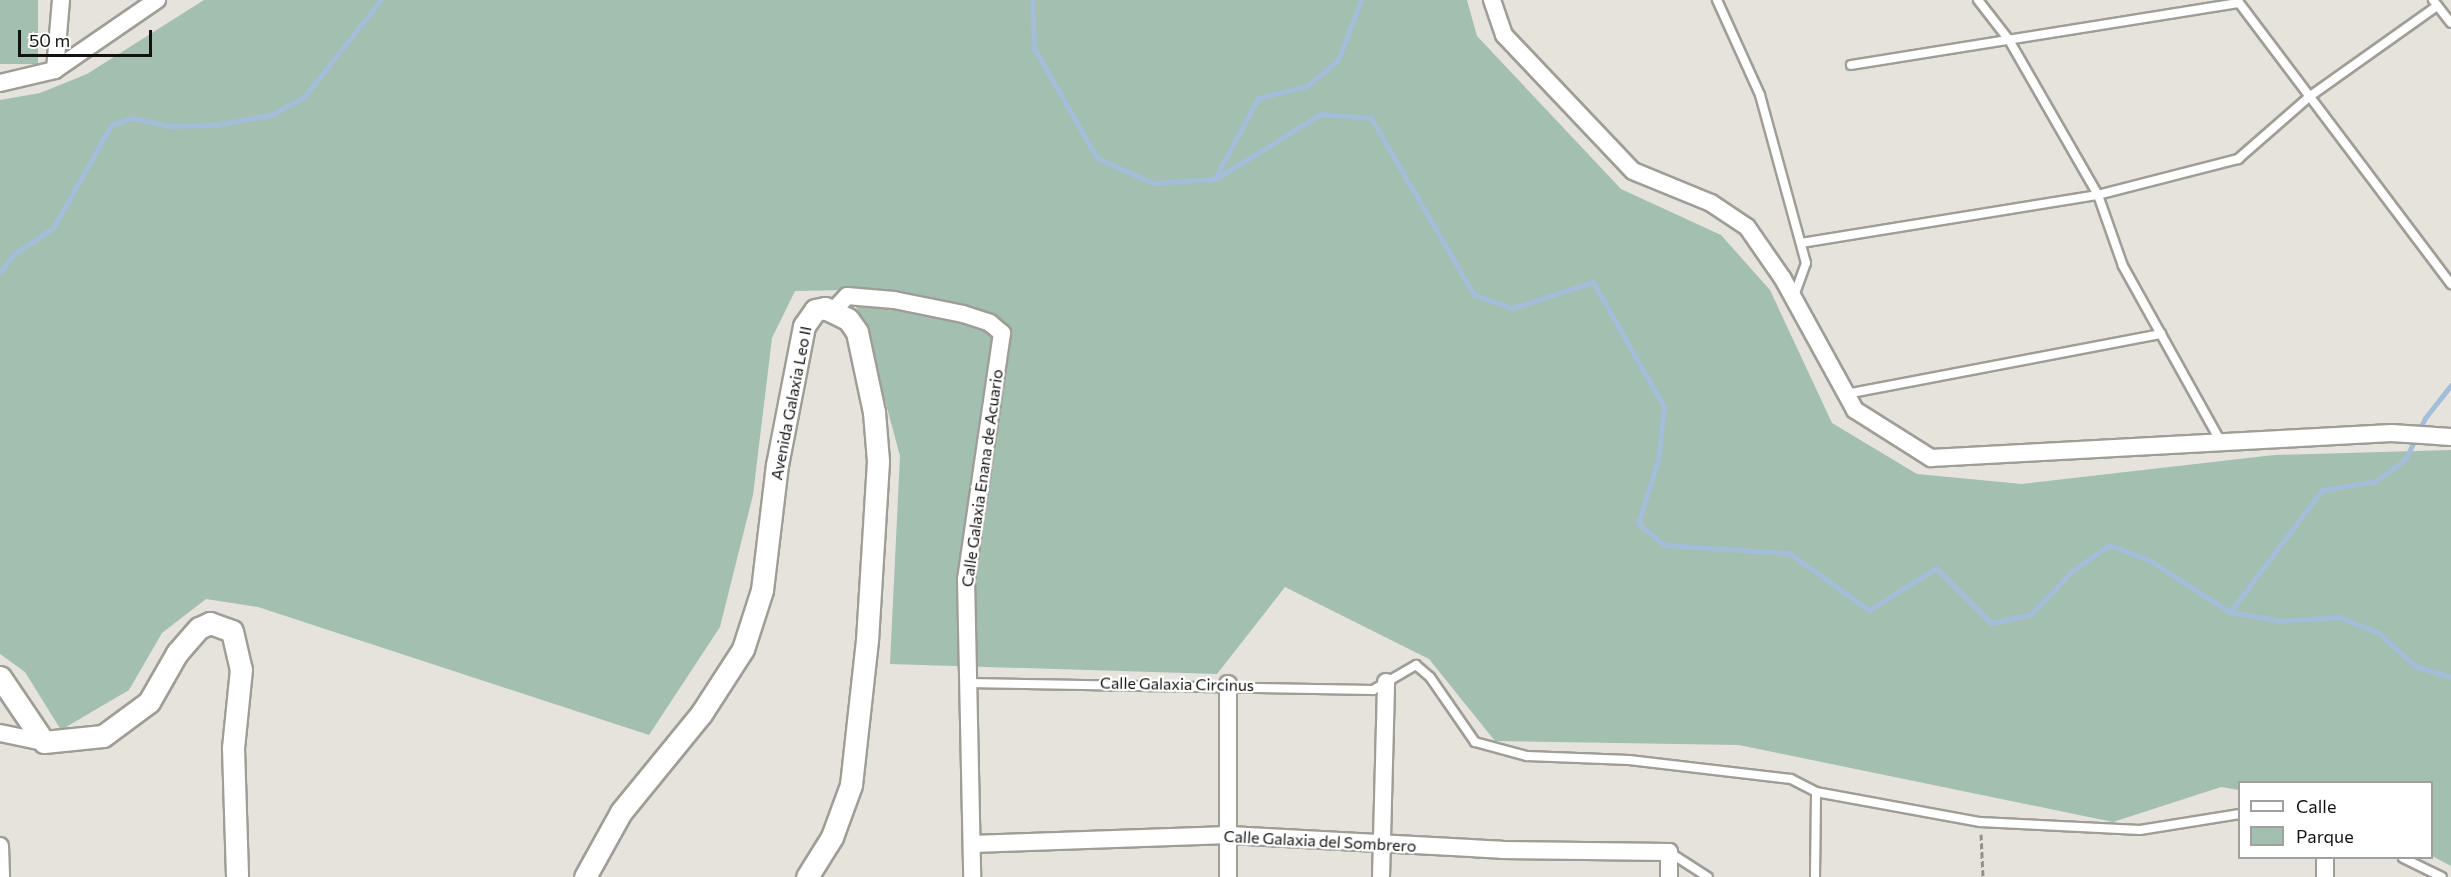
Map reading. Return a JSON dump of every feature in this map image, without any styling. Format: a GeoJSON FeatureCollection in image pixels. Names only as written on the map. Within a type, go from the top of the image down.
{"type":"FeatureCollection","features":[{"type":"Feature","properties":{"kind":"street"},"geometry":{"type":"LineString","coordinates":[[55,70],[61,0]]}},
{"type":"Feature","properties":{"kind":"street"},"geometry":{"type":"LineString","coordinates":[[0,83],[55,70],[157,0]]}},
{"type":"Feature","properties":{"kind":"street"},"geometry":{"type":"LineString","coordinates":[[1492,0],[1504,35],[1633,171],[1711,203],[1747,227],[1793,298],[1855,410],[1886,434],[1931,458],[2223,444],[2391,433],[2451,436]]}},
{"type":"Feature","properties":{"kind":"street","name":"Calle Galaxia Enana de Acuario"},"geometry":{"type":"LineString","coordinates":[[834,310],[847,296],[894,300],[990,322],[1002,333],[966,579],[965,683],[972,877]]}},
{"type":"Feature","properties":{"kind":"street","name":"Avenida Galaxia Leo II"},"geometry":{"type":"LineString","coordinates":[[585,877],[621,812],[701,714],[743,649],[762,590],[777,465],[804,326],[815,310],[834,310]]}},
{"type":"Feature","properties":{"kind":"street"},"geometry":{"type":"LineString","coordinates":[[807,877],[832,837],[850,785],[867,640],[878,461],[874,411],[857,332],[849,319],[834,310]]}},
{"type":"Feature","properties":{"kind":"street"},"geometry":{"type":"LineString","coordinates":[[0,733],[44,741],[103,736],[149,702],[177,653],[199,628],[210,623],[232,631],[241,669],[233,748],[237,877]]}},
{"type":"Feature","properties":{"kind":"street"},"geometry":{"type":"LineString","coordinates":[[0,677],[44,741]]}},
{"type":"Feature","properties":{"kind":"street"},"geometry":{"type":"LineString","coordinates":[[1381,877],[1380,843],[1386,682]]}},
{"type":"Feature","properties":{"kind":"street"},"geometry":{"type":"LineString","coordinates":[[1228,684],[1228,877]]}},
{"type":"Feature","properties":{"kind":"street","name":"Calle Galaxia del Sombrero"},"geometry":{"type":"LineString","coordinates":[[972,844],[1229,835],[1380,843],[1669,852]]}},
{"type":"Feature","properties":{"kind":"street"},"geometry":{"type":"LineString","coordinates":[[0,846],[1,877]]}},
{"type":"Feature","properties":{"kind":"street"},"geometry":{"type":"LineString","coordinates":[[1669,852],[1669,877]]}},
{"type":"Feature","properties":{"kind":"street"},"geometry":{"type":"LineString","coordinates":[[2325,859],[2325,877]]}},
{"type":"Feature","properties":{"kind":"lane"},"geometry":{"type":"LineString","coordinates":[[1717,0],[1760,95],[1801,243],[1806,263],[1793,298]]}},
{"type":"Feature","properties":{"kind":"lane"},"geometry":{"type":"LineString","coordinates":[[1978,0],[2009,40],[2098,195],[2123,266],[2223,444]]}},
{"type":"Feature","properties":{"kind":"lane"},"geometry":{"type":"LineString","coordinates":[[1851,65],[2238,1],[2451,284]]}},
{"type":"Feature","properties":{"kind":"lane"},"geometry":{"type":"LineString","coordinates":[[1801,243],[2098,195],[2238,159],[2309,97],[2435,3],[2451,23]]}},
{"type":"Feature","properties":{"kind":"lane"},"geometry":{"type":"LineString","coordinates":[[1846,394],[2161,334]]}},
{"type":"Feature","properties":{"kind":"lane","name":"Calle Galaxia Circinus"},"geometry":{"type":"LineString","coordinates":[[965,683],[1228,684],[1374,690],[1416,665],[1430,677],[1474,742],[1527,756],[1629,760],[1791,779],[1816,792]]}},
{"type":"Feature","properties":{"kind":"lane"},"geometry":{"type":"LineString","coordinates":[[1815,877],[1816,792],[1980,822],[2140,830],[2238,814]]}},
{"type":"Feature","properties":{"kind":"lane"},"geometry":{"type":"LineString","coordinates":[[1669,852],[1708,877]]}},
{"type":"Feature","properties":{"kind":"lane"},"geometry":{"type":"LineString","coordinates":[[2405,859],[2442,877]]}},
{"type":"Feature","properties":{"kind":"path"},"geometry":{"type":"LineString","coordinates":[[1980,822],[1983,877]]}},
{"type":"Feature","properties":{"kind":"green space"},"geometry":{"type":"Polygon","coordinates":[[[0,0],[38,0],[38,64],[0,64],[0,0]]]}},
{"type":"Feature","properties":{"kind":"green space"},"geometry":{"type":"Polygon","coordinates":[[[204,0],[1467,0],[1477,36],[1621,189],[1721,235],[1770,290],[1832,423],[1917,474],[2022,484],[2274,455],[2451,450],[2451,866],[2433,857],[2433,781],[2238,781],[2238,790],[2221,787],[2113,822],[1739,745],[1495,741],[1429,659],[1285,587],[1217,674],[890,664],[900,456],[864,322],[847,290],[795,291],[772,338],[753,495],[720,627],[649,735],[258,607],[206,599],[162,633],[129,690],[61,730],[25,672],[0,654],[0,100],[40,93],[87,74],[204,0]]]}},
{"type":"Feature","properties":{"kind":"waterway"},"geometry":{"type":"LineString","coordinates":[[0,272],[14,254],[53,228],[111,125],[132,118],[170,126],[215,125],[271,115],[304,97],[381,0]]}},
{"type":"Feature","properties":{"kind":"waterway"},"geometry":{"type":"LineString","coordinates":[[1032,0],[1034,48],[1097,158],[1153,183],[1215,179],[1321,114],[1371,118],[1474,295],[1512,308],[1593,282],[1664,407],[1658,460],[1638,523],[1664,545],[1789,553],[1869,610],[1936,568],[1991,623],[2030,615],[2073,570],[2109,545],[2149,560],[2230,612],[2282,621],[2339,617],[2379,633],[2415,666],[2451,677]]}},
{"type":"Feature","properties":{"kind":"waterway"},"geometry":{"type":"LineString","coordinates":[[1215,178],[1258,98],[1307,86],[1338,60],[1361,0]]}},
{"type":"Feature","properties":{"kind":"waterway"},"geometry":{"type":"LineString","coordinates":[[2230,612],[2322,490],[2376,481],[2406,458],[2425,418],[2451,385]]}}]}
